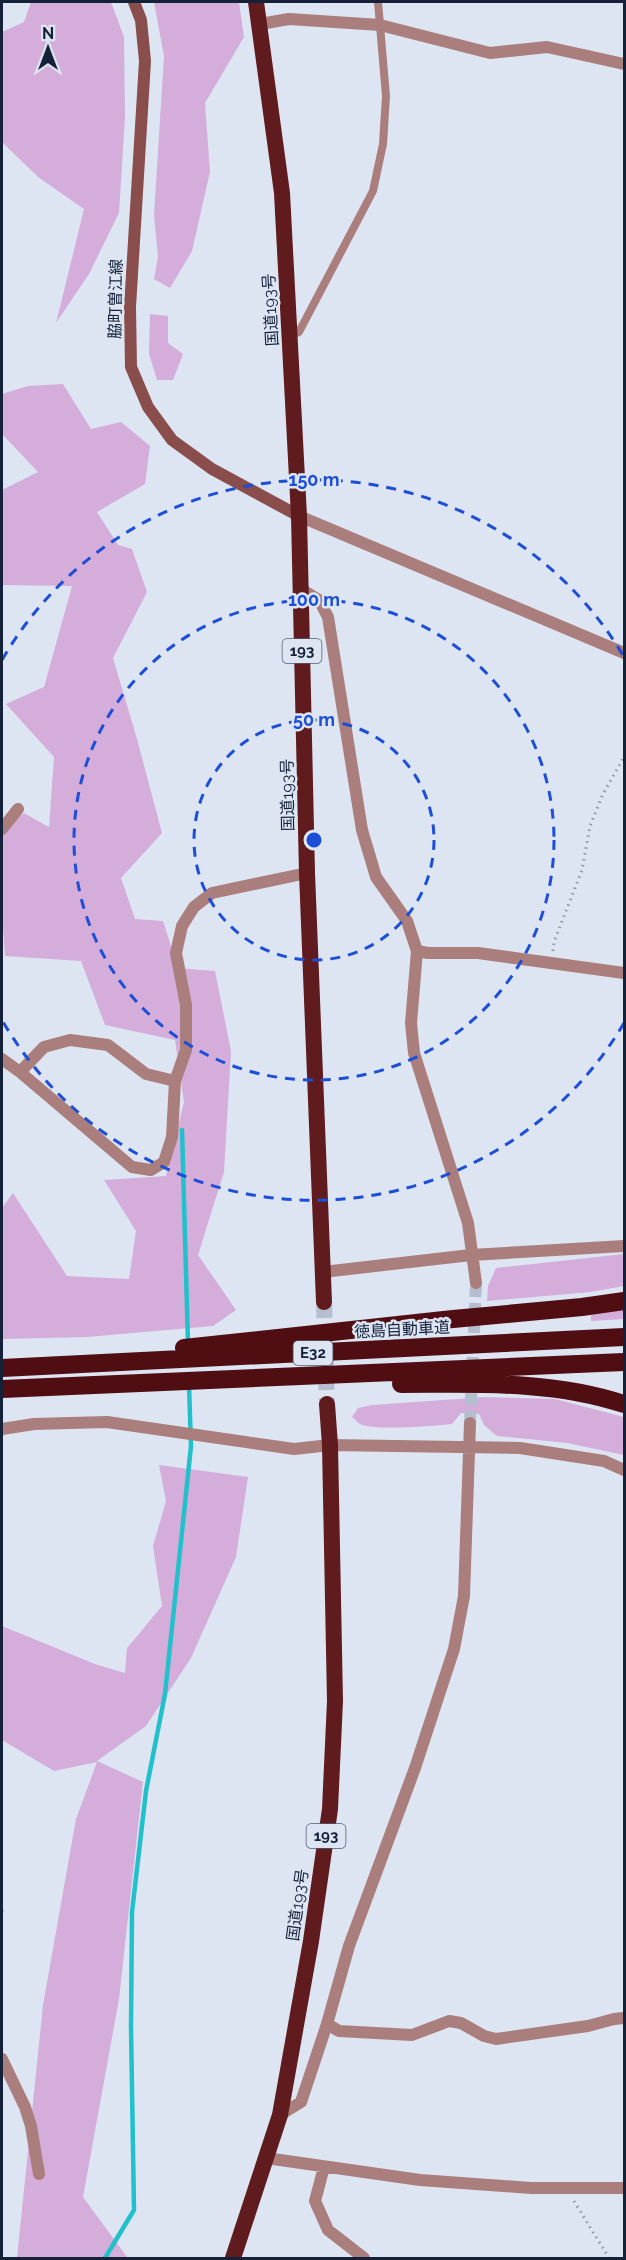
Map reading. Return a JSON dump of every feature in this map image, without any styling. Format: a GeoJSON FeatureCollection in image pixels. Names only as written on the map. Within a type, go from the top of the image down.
{"type":"FeatureCollection","features":[{"type":"Feature","properties":{"kind":"highway","name":"国道193号"},"geometry":{"type":"LineString","coordinates":[[256,2],[282,193],[299,516],[307,873],[324,1302]]}},
{"type":"Feature","properties":{"kind":"highway"},"geometry":{"type":"LineString","coordinates":[[21,1368],[279,1337],[582,1307],[624,1300]]}},
{"type":"Feature","properties":{"kind":"highway","name":"徳島自動車道"},"geometry":{"type":"LineString","coordinates":[[2,1368],[624,1337]]}},
{"type":"Feature","properties":{"kind":"highway","name":"E32"},"geometry":{"type":"LineString","coordinates":[[2,1389],[624,1362]]}},
{"type":"Feature","properties":{"kind":"highway"},"geometry":{"type":"LineString","coordinates":[[208,1381],[524,1384],[593,1394],[624,1404]]}},
{"type":"Feature","properties":{"kind":"highway","name":"国道193号"},"geometry":{"type":"LineString","coordinates":[[233,2259],[279,2115],[310,1941],[330,1809],[335,1701],[330,1445],[327,1404]]}},
{"type":"Feature","properties":{"kind":"main road","name":"脇町曽江線"},"geometry":{"type":"LineString","coordinates":[[134,2],[141,20],[145,62],[130,307],[131,368],[148,407],[172,440],[212,469],[299,516]]}},
{"type":"Feature","properties":{"kind":"street"},"geometry":{"type":"LineString","coordinates":[[260,24],[289,19],[380,25],[490,53],[547,47],[624,64]]}},
{"type":"Feature","properties":{"kind":"street"},"geometry":{"type":"LineString","coordinates":[[299,516],[624,652]]}},
{"type":"Feature","properties":{"kind":"street"},"geometry":{"type":"LineString","coordinates":[[301,589],[320,600],[328,617],[362,830],[376,877],[407,921],[417,951],[411,1023],[414,1053],[463,1203],[476,1283]]}},
{"type":"Feature","properties":{"kind":"street"},"geometry":{"type":"LineString","coordinates":[[2,829],[18,809]]}},
{"type":"Feature","properties":{"kind":"street"},"geometry":{"type":"LineString","coordinates":[[2,1059],[132,1167],[151,1170],[164,1162],[172,1137],[175,1081],[186,1050],[186,1005],[176,953],[182,926],[194,907],[212,893],[307,873]]}},
{"type":"Feature","properties":{"kind":"street"},"geometry":{"type":"LineString","coordinates":[[417,951],[478,953],[624,973]]}},
{"type":"Feature","properties":{"kind":"street"},"geometry":{"type":"LineString","coordinates":[[20,1072],[44,1047],[70,1040],[108,1045],[146,1074],[175,1081]]}},
{"type":"Feature","properties":{"kind":"street"},"geometry":{"type":"LineString","coordinates":[[323,1272],[471,1255],[624,1246]]}},
{"type":"Feature","properties":{"kind":"street"},"geometry":{"type":"LineString","coordinates":[[2,1429],[34,1424],[107,1422],[294,1449],[330,1445],[520,1448],[604,1461],[624,1470]]}},
{"type":"Feature","properties":{"kind":"street"},"geometry":{"type":"LineString","coordinates":[[279,2115],[301,2102],[327,2024],[349,1946],[415,1768],[454,1649],[464,1596],[470,1423]]}},
{"type":"Feature","properties":{"kind":"street"},"geometry":{"type":"LineString","coordinates":[[327,2024],[339,2031],[412,2035],[449,2021],[461,2023],[484,2036],[496,2039],[588,2026],[624,2018]]}},
{"type":"Feature","properties":{"kind":"street"},"geometry":{"type":"LineString","coordinates":[[2,2059],[25,2107],[31,2126],[39,2174]]}},
{"type":"Feature","properties":{"kind":"street"},"geometry":{"type":"LineString","coordinates":[[266,2158],[420,2180],[485,2186],[624,2188]]}},
{"type":"Feature","properties":{"kind":"street"},"geometry":{"type":"LineString","coordinates":[[324,2167],[315,2201],[328,2230],[364,2259]]}},
{"type":"Feature","properties":{"kind":"lane"},"geometry":{"type":"LineString","coordinates":[[289,336],[299,332],[373,191],[383,144],[386,96],[378,2]]}},
{"type":"Feature","properties":{"kind":"path"},"geometry":{"type":"LineString","coordinates":[[551,962],[554,942],[582,870],[590,826],[603,794],[624,757]]}},
{"type":"Feature","properties":{"kind":"path"},"geometry":{"type":"LineString","coordinates":[[2,1911],[6,1914]]}},
{"type":"Feature","properties":{"kind":"path"},"geometry":{"type":"LineString","coordinates":[[565,2187],[609,2259]]}},
{"type":"Feature","properties":{"kind":"shaded area"},"geometry":{"type":"Polygon","coordinates":[[[31,2],[111,2],[124,37],[125,117],[119,213],[89,274],[56,323],[84,209],[38,177],[2,142],[2,32],[24,22],[31,2]]]}},
{"type":"Feature","properties":{"kind":"shaded area"},"geometry":{"type":"Polygon","coordinates":[[[154,2],[239,2],[244,37],[205,103],[210,172],[192,251],[170,288],[154,279],[158,257],[154,215],[164,56],[154,2]]]}},
{"type":"Feature","properties":{"kind":"shaded area"},"geometry":{"type":"Polygon","coordinates":[[[150,314],[168,316],[168,343],[183,354],[173,380],[157,380],[149,354],[150,314]]]}},
{"type":"Feature","properties":{"kind":"shaded area"},"geometry":{"type":"Polygon","coordinates":[[[63,384],[91,429],[121,422],[150,446],[145,484],[97,512],[118,545],[132,549],[147,592],[113,658],[162,833],[121,878],[135,919],[163,921],[178,968],[215,971],[231,1051],[224,1172],[198,1255],[236,1310],[213,1326],[87,1337],[2,1339],[2,1208],[13,1193],[67,1276],[129,1279],[136,1231],[104,1180],[166,1176],[184,1102],[175,1040],[105,1025],[81,961],[5,956],[2,912],[2,830],[24,813],[49,827],[54,757],[6,704],[44,687],[72,586],[2,585],[2,490],[38,472],[2,434],[2,394],[28,386],[63,384]]]}},
{"type":"Feature","properties":{"kind":"shaded area"},"geometry":{"type":"Polygon","coordinates":[[[624,1254],[624,1286],[591,1292],[487,1301],[488,1286],[496,1268],[624,1254]]]}},
{"type":"Feature","properties":{"kind":"shaded area"},"geometry":{"type":"Polygon","coordinates":[[[624,1308],[624,1319],[591,1321],[591,1315],[624,1308]]]}},
{"type":"Feature","properties":{"kind":"shaded area"},"geometry":{"type":"Polygon","coordinates":[[[486,1397],[555,1399],[624,1417],[624,1455],[567,1443],[497,1436],[484,1425],[479,1414],[461,1413],[452,1424],[404,1427],[367,1426],[360,1424],[352,1417],[358,1408],[372,1405],[486,1397]]]}},
{"type":"Feature","properties":{"kind":"shaded area"},"geometry":{"type":"Polygon","coordinates":[[[159,1465],[248,1477],[236,1557],[191,1658],[146,1726],[97,1761],[143,1782],[119,1999],[83,2197],[127,2257],[17,2258],[43,2005],[76,1819],[97,1762],[54,1771],[2,1740],[2,1626],[95,1664],[125,1673],[127,1648],[162,1606],[153,1546],[166,1501],[159,1465]]]}},
{"type":"Feature","properties":{"kind":"waterway"},"geometry":{"type":"LineString","coordinates":[[182,1130],[188,1344]]}},
{"type":"Feature","properties":{"kind":"waterway"},"geometry":{"type":"LineString","coordinates":[[105,2258],[134,2210],[132,1912],[146,1791],[165,1694],[191,1446],[189,1385]]}},
{"type":"Feature","properties":{"kind":"tunnel"},"geometry":{"type":"LineString","coordinates":[[470,1423],[476,1283]]}},
{"type":"Feature","properties":{"kind":"tunnel"},"geometry":{"type":"LineString","coordinates":[[324,1302],[327,1404]]}}]}
